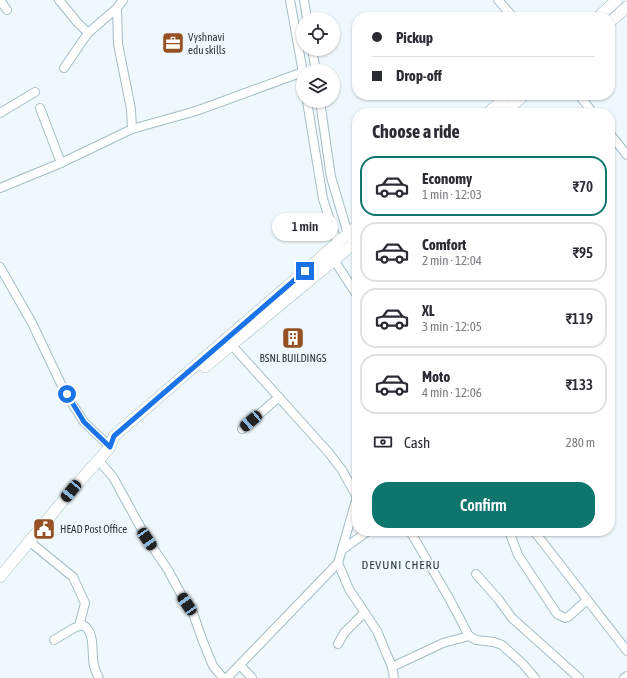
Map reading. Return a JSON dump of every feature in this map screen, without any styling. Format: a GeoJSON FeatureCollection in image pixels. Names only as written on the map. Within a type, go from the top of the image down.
{"type":"FeatureCollection","features":[{"type":"Feature","properties":{"kind":"main road"},"geometry":{"type":"LineString","coordinates":[[603,12],[614,1]]}},
{"type":"Feature","properties":{"kind":"main road"},"geometry":{"type":"LineString","coordinates":[[615,18],[627,7]]}},
{"type":"Feature","properties":{"kind":"main road"},"geometry":{"type":"LineString","coordinates":[[494,108],[502,100]]}},
{"type":"Feature","properties":{"kind":"main road"},"geometry":{"type":"LineString","coordinates":[[510,108],[518,100]]}},
{"type":"Feature","properties":{"kind":"main road"},"geometry":{"type":"LineString","coordinates":[[335,255],[337,243],[352,230]]}},
{"type":"Feature","properties":{"kind":"main road"},"geometry":{"type":"LineString","coordinates":[[0,577],[110,447],[119,441],[229,341],[335,255],[352,244]]}},
{"type":"Feature","properties":{"kind":"street"},"geometry":{"type":"LineString","coordinates":[[0,0],[7,10]]}},
{"type":"Feature","properties":{"kind":"street"},"geometry":{"type":"LineString","coordinates":[[59,0],[88,33]]}},
{"type":"Feature","properties":{"kind":"street"},"geometry":{"type":"LineString","coordinates":[[64,68],[88,33],[117,8],[123,0]]}},
{"type":"Feature","properties":{"kind":"street"},"geometry":{"type":"LineString","coordinates":[[290,0],[301,64]]}},
{"type":"Feature","properties":{"kind":"street"},"geometry":{"type":"LineString","coordinates":[[304,0],[306,12]]}},
{"type":"Feature","properties":{"kind":"street"},"geometry":{"type":"LineString","coordinates":[[498,0],[509,12]]}},
{"type":"Feature","properties":{"kind":"street"},"geometry":{"type":"LineString","coordinates":[[117,8],[118,44],[131,109],[132,129]]}},
{"type":"Feature","properties":{"kind":"street"},"geometry":{"type":"LineString","coordinates":[[0,188],[61,163],[132,129],[196,110],[296,75]]}},
{"type":"Feature","properties":{"kind":"street"},"geometry":{"type":"LineString","coordinates":[[0,113],[35,92]]}},
{"type":"Feature","properties":{"kind":"street"},"geometry":{"type":"LineString","coordinates":[[583,100],[589,108]]}},
{"type":"Feature","properties":{"kind":"street"},"geometry":{"type":"LineString","coordinates":[[40,108],[61,163]]}},
{"type":"Feature","properties":{"kind":"street"},"geometry":{"type":"LineString","coordinates":[[308,108],[323,199],[337,243]]}},
{"type":"Feature","properties":{"kind":"street"},"geometry":{"type":"LineString","coordinates":[[321,108],[331,177],[348,234],[352,238]]}},
{"type":"Feature","properties":{"kind":"street"},"geometry":{"type":"LineString","coordinates":[[615,140],[627,155]]}},
{"type":"Feature","properties":{"kind":"street"},"geometry":{"type":"LineString","coordinates":[[335,255],[352,286]]}},
{"type":"Feature","properties":{"kind":"street"},"geometry":{"type":"LineString","coordinates":[[0,267],[32,323],[61,384],[73,404],[84,422],[110,447]]}},
{"type":"Feature","properties":{"kind":"street"},"geometry":{"type":"LineString","coordinates":[[229,341],[342,470],[352,488]]}},
{"type":"Feature","properties":{"kind":"street"},"geometry":{"type":"LineString","coordinates":[[242,429],[279,397]]}},
{"type":"Feature","properties":{"kind":"street"},"geometry":{"type":"LineString","coordinates":[[98,460],[113,477],[147,539],[168,570],[193,612],[213,666],[223,678]]}},
{"type":"Feature","properties":{"kind":"street"},"geometry":{"type":"LineString","coordinates":[[227,678],[338,564],[352,515]]}},
{"type":"Feature","properties":{"kind":"street"},"geometry":{"type":"LineString","coordinates":[[342,550],[361,536]]}},
{"type":"Feature","properties":{"kind":"street"},"geometry":{"type":"LineString","coordinates":[[413,536],[469,636],[476,640],[494,642],[502,645],[523,664],[535,678]]}},
{"type":"Feature","properties":{"kind":"street"},"geometry":{"type":"LineString","coordinates":[[511,536],[518,555],[557,614],[564,618],[568,617],[587,600]]}},
{"type":"Feature","properties":{"kind":"street"},"geometry":{"type":"LineString","coordinates":[[538,536],[627,651]]}},
{"type":"Feature","properties":{"kind":"street"},"geometry":{"type":"LineString","coordinates":[[30,542],[73,577],[85,603],[80,626]]}},
{"type":"Feature","properties":{"kind":"street"},"geometry":{"type":"LineString","coordinates":[[338,564],[349,590],[377,632],[392,667],[394,678]]}},
{"type":"Feature","properties":{"kind":"street"},"geometry":{"type":"LineString","coordinates":[[476,574],[515,621],[579,678]]}},
{"type":"Feature","properties":{"kind":"street"},"geometry":{"type":"LineString","coordinates":[[338,644],[344,633],[364,613]]}},
{"type":"Feature","properties":{"kind":"street"},"geometry":{"type":"LineString","coordinates":[[54,640],[83,625],[88,629],[92,641],[94,667],[99,678]]}},
{"type":"Feature","properties":{"kind":"street"},"geometry":{"type":"LineString","coordinates":[[392,667],[443,644],[469,636]]}},
{"type":"Feature","properties":{"kind":"street"},"geometry":{"type":"LineString","coordinates":[[240,665],[252,678]]}},
{"type":"Feature","properties":{"kind":"place","name":"Vyshnavi edu skills"},"geometry":{"type":"Point","coordinates":[173,43]}},
{"type":"Feature","properties":{"kind":"place","name":"BSNL BUILDINGS"},"geometry":{"type":"Point","coordinates":[293,338]}},
{"type":"Feature","properties":{"kind":"place","name":"HEAD Post Office"},"geometry":{"type":"Point","coordinates":[44,529]}},
{"type":"Feature","properties":{"kind":"district","name":"DEVUNI CHERU"},"geometry":{"type":"Point","coordinates":[401,565]}},
{"type":"Feature","properties":{"kind":"route"},"geometry":{"type":"LineString","coordinates":[[67,394],[84,422],[110,447],[114,436],[305,271]]}}]}
